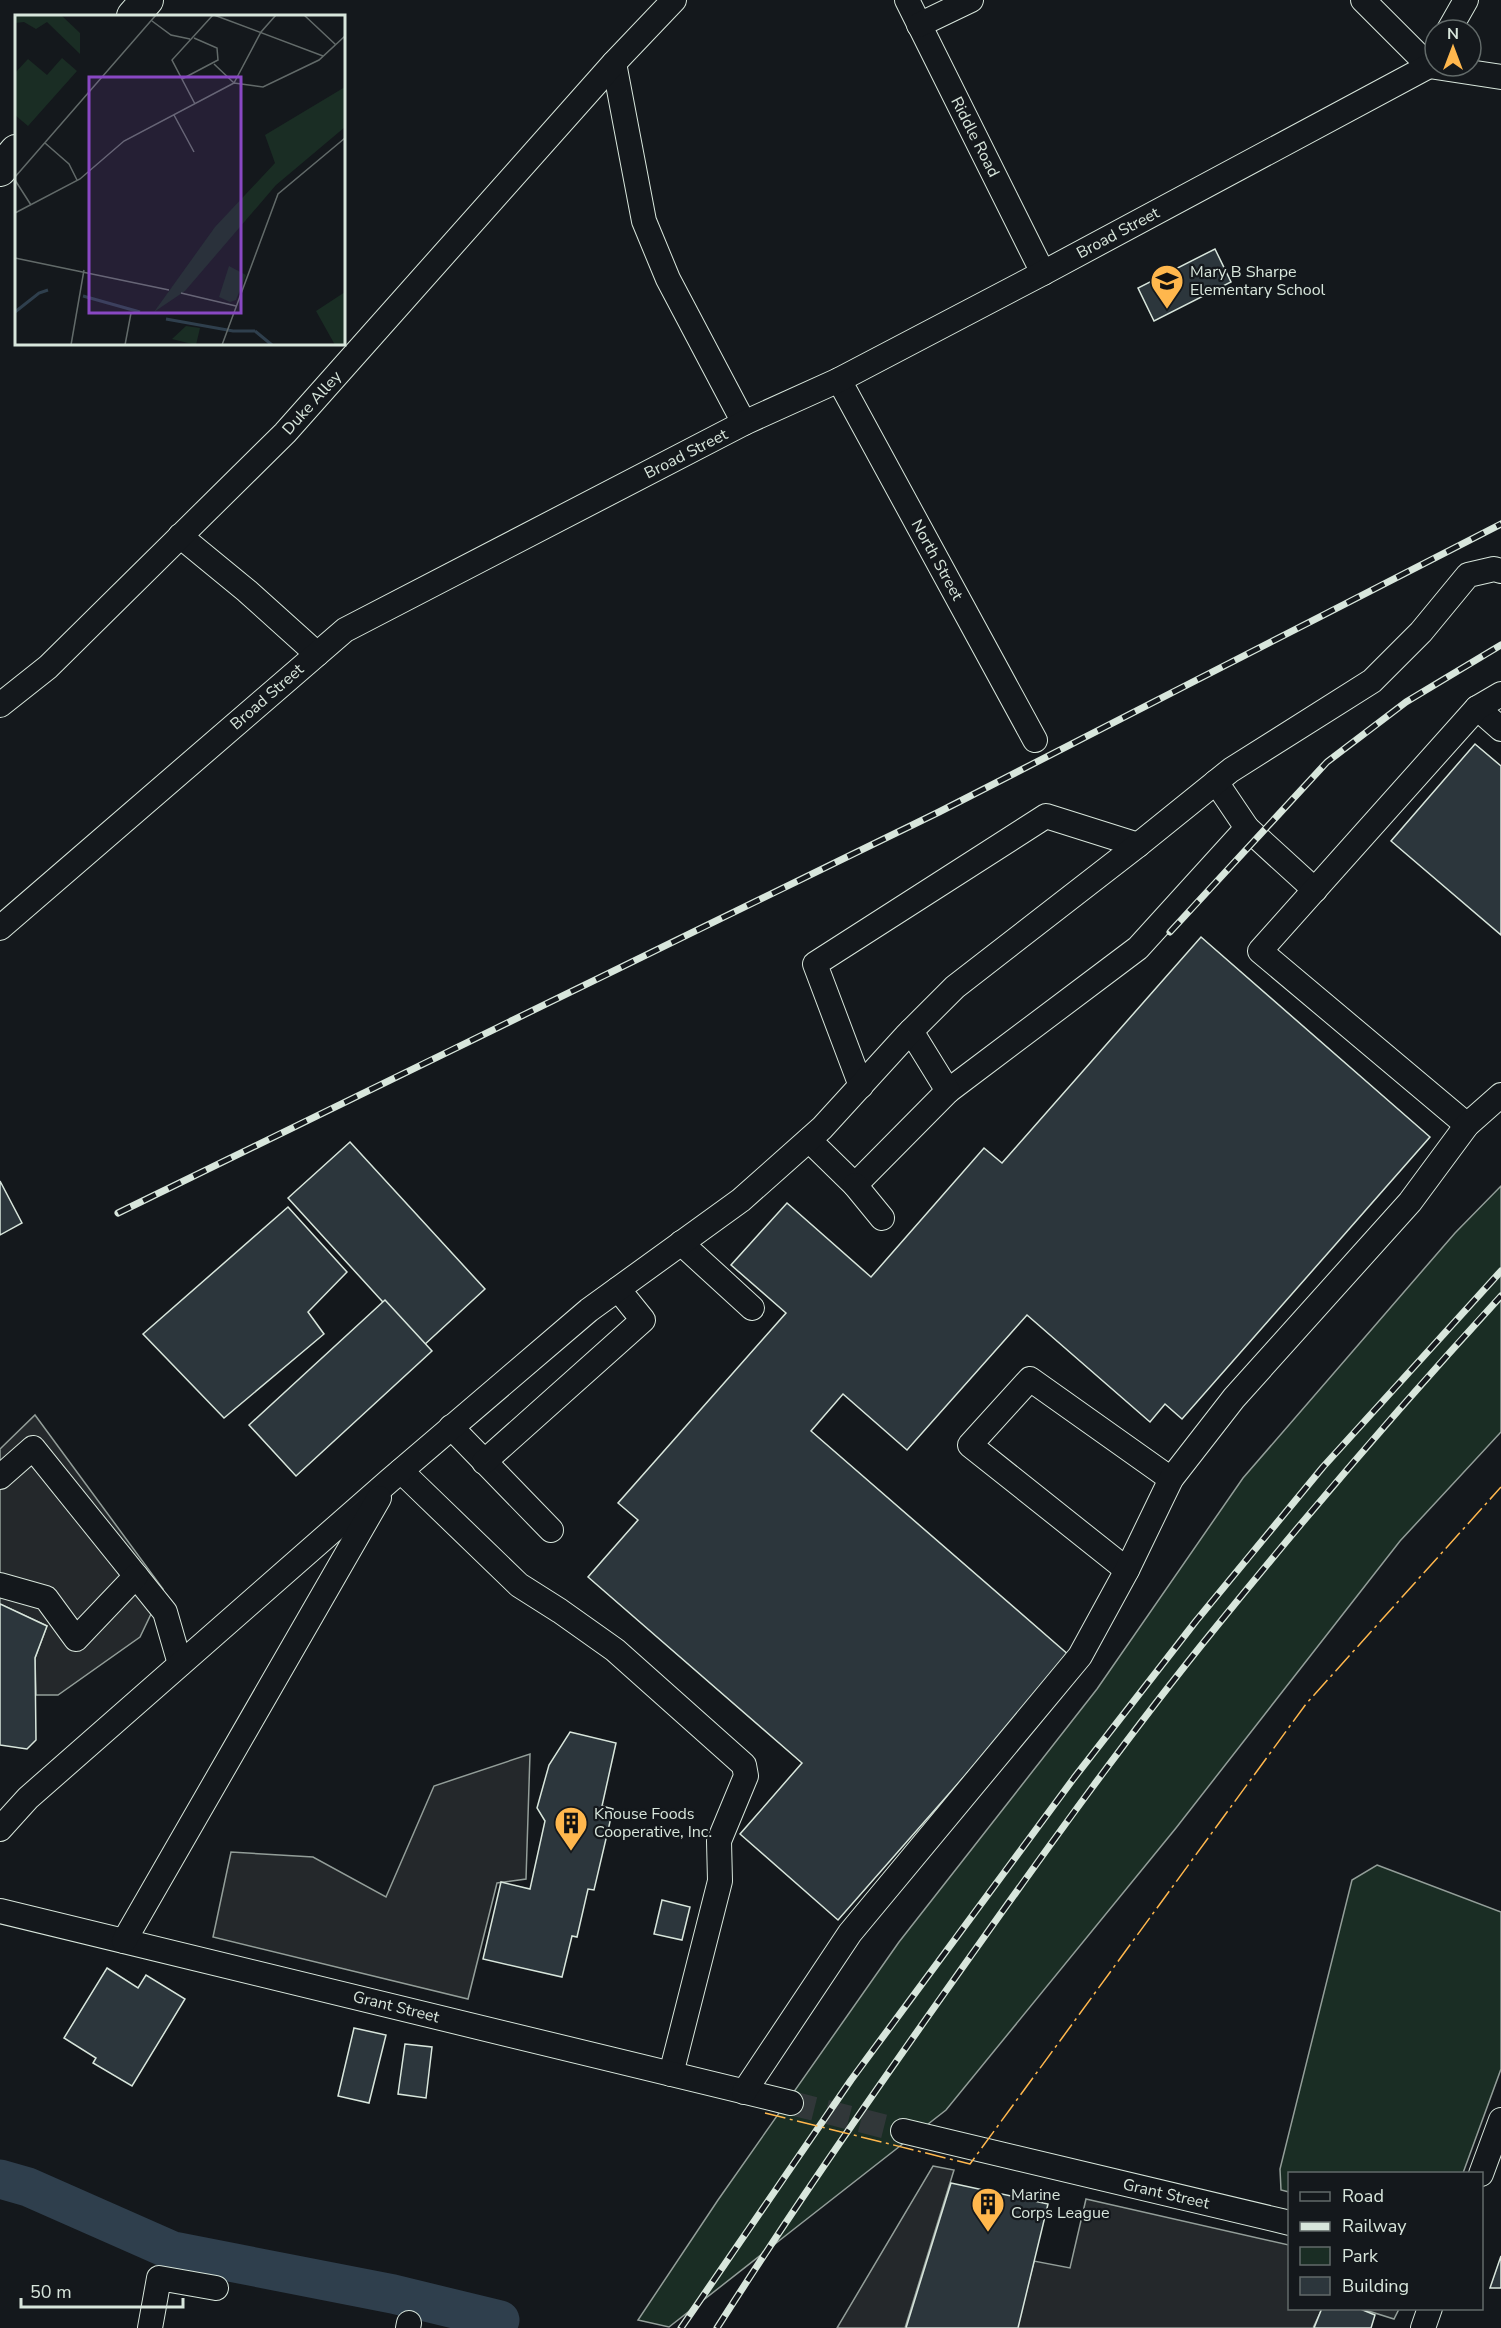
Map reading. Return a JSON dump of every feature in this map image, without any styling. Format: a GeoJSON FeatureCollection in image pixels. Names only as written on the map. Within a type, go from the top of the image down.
{"type":"FeatureCollection","features":[{"type":"Feature","properties":{"kind":"main road"},"geometry":{"type":"LineString","coordinates":[[134,15],[147,0]]}},
{"type":"Feature","properties":{"kind":"main road"},"geometry":{"type":"LineString","coordinates":[[0,170],[15,152]]}},
{"type":"Feature","properties":{"kind":"street","name":"Duke Alley"},"geometry":{"type":"LineString","coordinates":[[0,705],[48,667],[285,433],[614,63],[674,0]]}},
{"type":"Feature","properties":{"kind":"street","name":"Riddle Road"},"geometry":{"type":"LineString","coordinates":[[907,0],[1043,273]]}},
{"type":"Feature","properties":{"kind":"street"},"geometry":{"type":"LineString","coordinates":[[919,25],[971,0]]}},
{"type":"Feature","properties":{"kind":"street"},"geometry":{"type":"LineString","coordinates":[[1363,0],[1423,53]]}},
{"type":"Feature","properties":{"kind":"street"},"geometry":{"type":"LineString","coordinates":[[1456,18],[1466,0]]}},
{"type":"Feature","properties":{"kind":"street"},"geometry":{"type":"LineString","coordinates":[[614,63],[644,221],[668,279],[744,423]]}},
{"type":"Feature","properties":{"kind":"street","name":"Broad Street"},"geometry":{"type":"LineString","coordinates":[[0,928],[345,630],[744,423],[839,380],[1043,273],[1423,66]]}},
{"type":"Feature","properties":{"kind":"street"},"geometry":{"type":"LineString","coordinates":[[1483,72],[1501,76]]}},
{"type":"Feature","properties":{"kind":"street","name":"North Street"},"geometry":{"type":"LineString","coordinates":[[839,380],[1035,740]]}},
{"type":"Feature","properties":{"kind":"street"},"geometry":{"type":"LineString","coordinates":[[180,536],[247,591],[317,654]]}},
{"type":"Feature","properties":{"kind":"street"},"geometry":{"type":"LineString","coordinates":[[0,1829],[28,1798],[451,1427],[589,1310],[741,1200],[809,1140],[911,1031],[956,987],[1231,770],[1372,681],[1421,632],[1468,575],[1494,569],[1501,572]]}},
{"type":"Feature","properties":{"kind":"street"},"geometry":{"type":"LineString","coordinates":[[1467,1125],[1260,951],[1477,708],[1501,694]]}},
{"type":"Feature","properties":{"kind":"street"},"geometry":{"type":"LineString","coordinates":[[1477,708],[1501,729]]}},
{"type":"Feature","properties":{"kind":"street"},"geometry":{"type":"LineString","coordinates":[[1216,782],[1248,828],[1315,890]]}},
{"type":"Feature","properties":{"kind":"street"},"geometry":{"type":"LineString","coordinates":[[861,1086],[815,964],[1046,816],[1138,845]]}},
{"type":"Feature","properties":{"kind":"street"},"geometry":{"type":"LineString","coordinates":[[855,1185],[948,1090],[1138,948],[1248,828]]}},
{"type":"Feature","properties":{"kind":"street"},"geometry":{"type":"LineString","coordinates":[[911,1031],[948,1090]]}},
{"type":"Feature","properties":{"kind":"street"},"geometry":{"type":"LineString","coordinates":[[744,2092],[850,1933],[1080,1656],[1127,1569],[1171,1479],[1234,1398],[1410,1202],[1467,1125],[1501,1095]]}},
{"type":"Feature","properties":{"kind":"street"},"geometry":{"type":"LineString","coordinates":[[809,1140],[855,1185],[882,1218]]}},
{"type":"Feature","properties":{"kind":"street"},"geometry":{"type":"LineString","coordinates":[[681,1244],[752,1308]]}},
{"type":"Feature","properties":{"kind":"street"},"geometry":{"type":"LineString","coordinates":[[484,1462],[644,1320],[618,1289]]}},
{"type":"Feature","properties":{"kind":"street"},"geometry":{"type":"LineString","coordinates":[[1127,1569],[970,1445],[1030,1379],[1171,1479]]}},
{"type":"Feature","properties":{"kind":"street"},"geometry":{"type":"LineString","coordinates":[[451,1427],[551,1530]]}},
{"type":"Feature","properties":{"kind":"street"},"geometry":{"type":"LineString","coordinates":[[0,1477],[33,1448],[165,1612],[180,1664]]}},
{"type":"Feature","properties":{"kind":"street"},"geometry":{"type":"LineString","coordinates":[[124,1941],[395,1476]]}},
{"type":"Feature","properties":{"kind":"street"},"geometry":{"type":"LineString","coordinates":[[395,1476],[519,1585],[615,1650],[744,1765],[746,1776],[719,1841],[720,1881],[671,2074]]}},
{"type":"Feature","properties":{"kind":"street"},"geometry":{"type":"LineString","coordinates":[[0,1585],[46,1598],[76,1639],[136,1576]]}},
{"type":"Feature","properties":{"kind":"street","name":"Grant Street"},"geometry":{"type":"LineString","coordinates":[[0,1911],[791,2103]]}},
{"type":"Feature","properties":{"kind":"street"},"geometry":{"type":"LineString","coordinates":[[1482,2172],[1501,2120]]}},
{"type":"Feature","properties":{"kind":"street","name":"Grant Street"},"geometry":{"type":"LineString","coordinates":[[903,2131],[1288,2223]]}},
{"type":"Feature","properties":{"kind":"street"},"geometry":{"type":"LineString","coordinates":[[150,2328],[159,2278],[216,2288]]}},
{"type":"Feature","properties":{"kind":"street"},"geometry":{"type":"LineString","coordinates":[[1423,2328],[1429,2310]]}},
{"type":"Feature","properties":{"kind":"green space"},"geometry":{"type":"Polygon","coordinates":[[[1501,1186],[1501,1432],[1400,1541],[1176,1828],[946,2110],[669,2327],[638,2320],[718,2200],[899,1942],[1097,1689],[1243,1478],[1455,1233],[1501,1186]]]}},
{"type":"Feature","properties":{"kind":"green space"},"geometry":{"type":"Polygon","coordinates":[[[1377,1865],[1501,1912],[1501,2069],[1463,2172],[1288,2172],[1288,2192],[1281,2190],[1280,2169],[1352,1880],[1377,1865]]]}},
{"type":"Feature","properties":{"kind":"shaded area"},"geometry":{"type":"Polygon","coordinates":[[[35,1415],[163,1589],[140,1637],[58,1695],[36,1695],[35,1658],[47,1626],[0,1604],[0,1449],[35,1415]]]}},
{"type":"Feature","properties":{"kind":"shaded area"},"geometry":{"type":"Polygon","coordinates":[[[530,1754],[526,1879],[497,1883],[468,1999],[213,1937],[231,1852],[313,1857],[386,1897],[434,1786],[530,1754]]]}},
{"type":"Feature","properties":{"kind":"shaded area"},"geometry":{"type":"Polygon","coordinates":[[[933,2166],[954,2170],[905,2328],[837,2328],[933,2166]]]}},
{"type":"Feature","properties":{"kind":"shaded area"},"geometry":{"type":"Polygon","coordinates":[[[1086,2199],[1288,2245],[1288,2310],[1322,2310],[1313,2328],[1017,2328],[1034,2261],[1070,2268],[1086,2199]]]}},
{"type":"Feature","properties":{"kind":"shaded area"},"geometry":{"type":"Polygon","coordinates":[[[1365,2310],[1398,2310],[1394,2319],[1365,2310]]]}},
{"type":"Feature","properties":{"kind":"building"},"geometry":{"type":"Polygon","coordinates":[[[1215,249],[1231,282],[1154,321],[1138,288],[1215,249]]]}},
{"type":"Feature","properties":{"kind":"building"},"geometry":{"type":"Polygon","coordinates":[[[1475,744],[1501,766],[1501,935],[1391,841],[1475,744]]]}},
{"type":"Feature","properties":{"kind":"building"},"geometry":{"type":"Polygon","coordinates":[[[1201,937],[1430,1137],[1182,1419],[1165,1404],[1150,1422],[1027,1315],[907,1450],[843,1394],[811,1431],[1070,1656],[838,1920],[740,1834],[802,1763],[588,1577],[638,1520],[618,1503],[786,1313],[731,1265],[787,1203],[871,1277],[984,1148],[1002,1163],[1201,937]]]}},
{"type":"Feature","properties":{"kind":"building"},"geometry":{"type":"Polygon","coordinates":[[[350,1142],[485,1289],[423,1346],[288,1198],[350,1142]]]}},
{"type":"Feature","properties":{"kind":"building"},"geometry":{"type":"Polygon","coordinates":[[[0,1181],[22,1223],[0,1235],[0,1181]]]}},
{"type":"Feature","properties":{"kind":"building"},"geometry":{"type":"Polygon","coordinates":[[[288,1207],[347,1272],[308,1312],[324,1334],[224,1418],[143,1334],[288,1207]]]}},
{"type":"Feature","properties":{"kind":"building"},"geometry":{"type":"Polygon","coordinates":[[[385,1300],[432,1351],[296,1476],[249,1425],[385,1300]]]}},
{"type":"Feature","properties":{"kind":"building"},"geometry":{"type":"Polygon","coordinates":[[[0,1604],[47,1626],[35,1658],[36,1740],[27,1749],[0,1745],[0,1604]]]}},
{"type":"Feature","properties":{"kind":"building","name":"Knouse Foods Cooperative, Inc."},"geometry":{"type":"Polygon","coordinates":[[[570,1732],[616,1743],[602,1806],[613,1809],[594,1890],[588,1889],[577,1937],[572,1936],[562,1977],[483,1959],[501,1882],[530,1889],[545,1821],[537,1808],[549,1765],[570,1732]]]}},
{"type":"Feature","properties":{"kind":"building"},"geometry":{"type":"Polygon","coordinates":[[[662,1900],[690,1907],[682,1940],[654,1934],[662,1900]]]}},
{"type":"Feature","properties":{"kind":"building"},"geometry":{"type":"Polygon","coordinates":[[[107,1968],[138,1988],[146,1975],[185,1999],[132,2086],[93,2063],[96,2058],[64,2038],[107,1968]]]}},
{"type":"Feature","properties":{"kind":"building"},"geometry":{"type":"Polygon","coordinates":[[[354,2028],[386,2035],[369,2103],[338,2096],[354,2028]]]}},
{"type":"Feature","properties":{"kind":"building"},"geometry":{"type":"Polygon","coordinates":[[[405,2044],[432,2047],[426,2098],[398,2094],[405,2044]]]}},
{"type":"Feature","properties":{"kind":"building","name":"Marine Corps League"},"geometry":{"type":"Polygon","coordinates":[[[951,2183],[1048,2204],[1018,2328],[906,2328],[951,2183]]]}},
{"type":"Feature","properties":{"kind":"building"},"geometry":{"type":"Polygon","coordinates":[[[1501,2256],[1501,2288],[1490,2288],[1501,2256]]]}},
{"type":"Feature","properties":{"kind":"building"},"geometry":{"type":"Polygon","coordinates":[[[1321,2310],[1363,2310],[1375,2315],[1371,2328],[1314,2328],[1321,2310]]]}},
{"type":"Feature","properties":{"kind":"waterway"},"geometry":{"type":"LineString","coordinates":[[0,2179],[28,2187],[173,2251],[393,2294],[500,2320]]}},
{"type":"Feature","properties":{"kind":"tunnel"},"geometry":{"type":"LineString","coordinates":[[791,2103],[903,2131]]}},
{"type":"Feature","properties":{"kind":"railway"},"geometry":{"type":"LineString","coordinates":[[118,1213],[939,812],[1501,524]]}},
{"type":"Feature","properties":{"kind":"railway"},"geometry":{"type":"LineString","coordinates":[[1170,932],[1327,762],[1406,702],[1501,645]]}},
{"type":"Feature","properties":{"kind":"railway"},"geometry":{"type":"LineString","coordinates":[[681,2328],[851,2080],[1074,1778],[1196,1621],[1323,1467],[1501,1271]]}},
{"type":"Feature","properties":{"kind":"railway"},"geometry":{"type":"LineString","coordinates":[[717,2328],[880,2084],[1123,1746],[1212,1632],[1318,1504],[1501,1296]]}},
{"type":"Feature","properties":{"kind":"power"},"geometry":{"type":"LineString","coordinates":[[765,2113],[970,2164],[1306,1704],[1501,1487]]}},
{"type":"Feature","properties":{"kind":"place","name":"Mary B Sharpe Elementary School"},"geometry":{"type":"Point","coordinates":[1167,310]}},
{"type":"Feature","properties":{"kind":"place","name":"Knouse Foods Cooperative, Inc."},"geometry":{"type":"Point","coordinates":[571,1852]}},
{"type":"Feature","properties":{"kind":"place","name":"Marine Corps League"},"geometry":{"type":"Point","coordinates":[988,2233]}}]}
